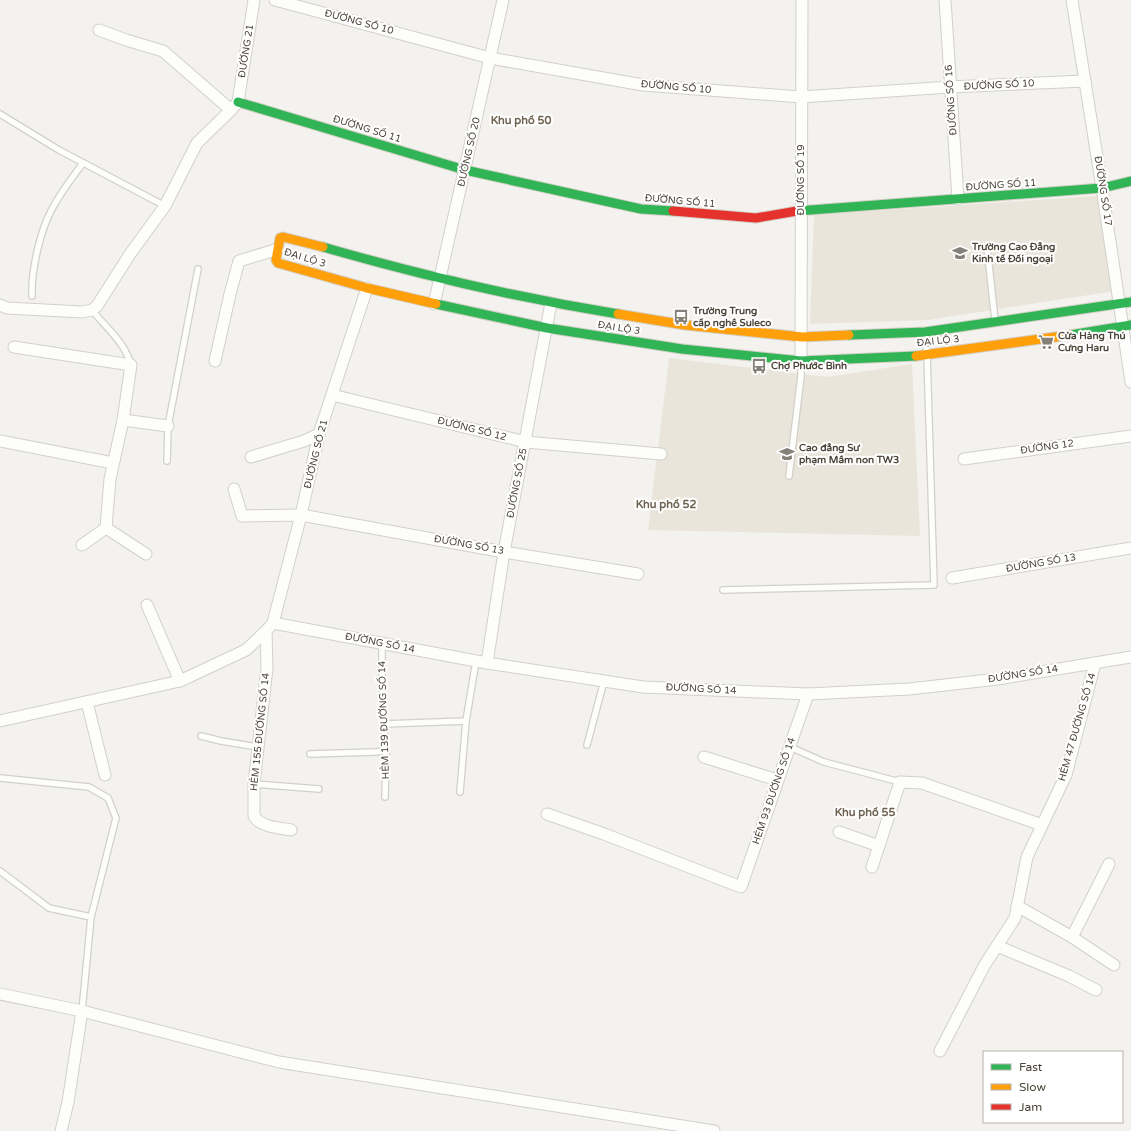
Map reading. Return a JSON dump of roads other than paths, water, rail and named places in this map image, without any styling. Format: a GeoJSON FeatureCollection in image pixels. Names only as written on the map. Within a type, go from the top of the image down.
{"type":"FeatureCollection","features":[{"type":"Feature","properties":{"kind":"street","name":"ĐƯỜNG 21"},"geometry":{"type":"LineString","coordinates":[[235,106],[254,0]]}},
{"type":"Feature","properties":{"kind":"street","name":"ĐƯỜNG SỐ 10"},"geometry":{"type":"LineString","coordinates":[[275,0],[490,58],[643,85],[801,97],[950,87],[1086,81]]}},
{"type":"Feature","properties":{"kind":"street","name":"ĐƯỜNG SỐ 20"},"geometry":{"type":"LineString","coordinates":[[434,304],[503,0]]}},
{"type":"Feature","properties":{"kind":"street","name":"ĐƯỜNG SỐ 19"},"geometry":{"type":"LineString","coordinates":[[801,361],[802,0]]}},
{"type":"Feature","properties":{"kind":"street","name":"ĐƯỜNG SỐ 16"},"geometry":{"type":"LineString","coordinates":[[945,0],[958,199]]}},
{"type":"Feature","properties":{"kind":"street","name":"ĐƯỜNG SỐ 17"},"geometry":{"type":"LineString","coordinates":[[1072,0],[1102,188],[1125,303],[1131,382]]}},
{"type":"Feature","properties":{"kind":"street"},"geometry":{"type":"LineString","coordinates":[[0,306],[7,308],[82,312],[92,310],[97,306],[130,254],[165,206],[198,143],[235,106],[163,50],[126,40],[99,30]]}},
{"type":"Feature","properties":{"kind":"street","name":"ĐƯỜNG SỐ 11"},"geometry":{"type":"LineString","coordinates":[[235,106],[465,170],[640,209],[756,218],[801,210],[1102,188],[1131,181]]}},
{"type":"Feature","properties":{"kind":"street","name":"ĐẠI LỘ 3"},"geometry":{"type":"LineString","coordinates":[[1125,303],[925,332],[802,337],[685,325],[551,303],[439,278],[287,237],[280,238],[276,260],[277,262],[367,288],[547,328],[682,349],[801,361],[927,355],[1046,339],[1127,326]]}},
{"type":"Feature","properties":{"kind":"street"},"geometry":{"type":"LineString","coordinates":[[216,361],[230,294],[240,261],[278,249]]}},
{"type":"Feature","properties":{"kind":"street","name":"ĐƯỜNG SỐ 21"},"geometry":{"type":"LineString","coordinates":[[270,627],[301,515],[319,434],[367,288]]}},
{"type":"Feature","properties":{"kind":"street","name":"ĐƯỜNG SỐ 25"},"geometry":{"type":"LineString","coordinates":[[482,662],[526,442],[551,303]]}},
{"type":"Feature","properties":{"kind":"street"},"geometry":{"type":"LineString","coordinates":[[14,347],[131,365],[123,420],[110,479],[106,528],[82,546]]}},
{"type":"Feature","properties":{"kind":"street","name":"ĐƯỜNG SỐ 12"},"geometry":{"type":"LineString","coordinates":[[332,395],[526,442],[661,454]]}},
{"type":"Feature","properties":{"kind":"street"},"geometry":{"type":"LineString","coordinates":[[123,420],[168,426]]}},
{"type":"Feature","properties":{"kind":"street"},"geometry":{"type":"LineString","coordinates":[[251,457],[319,434]]}},
{"type":"Feature","properties":{"kind":"street","name":"ĐƯỜNG 12"},"geometry":{"type":"LineString","coordinates":[[964,458],[1131,436]]}},
{"type":"Feature","properties":{"kind":"street"},"geometry":{"type":"LineString","coordinates":[[0,441],[114,462]]}},
{"type":"Feature","properties":{"kind":"street","name":"ĐƯỜNG SỐ 13"},"geometry":{"type":"LineString","coordinates":[[234,489],[242,516],[301,515],[504,552],[638,574]]}},
{"type":"Feature","properties":{"kind":"street"},"geometry":{"type":"LineString","coordinates":[[106,528],[146,554]]}},
{"type":"Feature","properties":{"kind":"street","name":"ĐƯỜNG SỐ 13"},"geometry":{"type":"LineString","coordinates":[[952,578],[1131,548]]}},
{"type":"Feature","properties":{"kind":"street"},"geometry":{"type":"LineString","coordinates":[[147,605],[180,681]]}},
{"type":"Feature","properties":{"kind":"street"},"geometry":{"type":"LineString","coordinates":[[0,721],[180,681],[246,650],[270,627]]}},
{"type":"Feature","properties":{"kind":"street","name":"ĐƯỜNG SỐ 14"},"geometry":{"type":"LineString","coordinates":[[270,627],[382,643],[482,662],[643,687],[808,694],[916,688],[998,679],[1131,657]]}},
{"type":"Feature","properties":{"kind":"street","name":"HẺM 155 ĐƯỜNG SỐ 14"},"geometry":{"type":"LineString","coordinates":[[270,627],[254,784],[254,816],[262,823],[291,830]]}},
{"type":"Feature","properties":{"kind":"street","name":"HẺM 47 ĐƯỜNG SỐ 14"},"geometry":{"type":"LineString","coordinates":[[940,1051],[984,966],[1015,918],[1027,858],[1066,775],[1095,663]]}},
{"type":"Feature","properties":{"kind":"street","name":"HẺM 93 ĐƯỜNG SỐ 14"},"geometry":{"type":"LineString","coordinates":[[547,814],[604,834],[741,887],[808,694]]}},
{"type":"Feature","properties":{"kind":"street"},"geometry":{"type":"LineString","coordinates":[[87,702],[105,774]]}},
{"type":"Feature","properties":{"kind":"street"},"geometry":{"type":"LineString","coordinates":[[704,757],[777,780]]}},
{"type":"Feature","properties":{"kind":"street"},"geometry":{"type":"LineString","coordinates":[[872,867],[900,782],[922,783],[1042,825]]}},
{"type":"Feature","properties":{"kind":"street"},"geometry":{"type":"LineString","coordinates":[[839,832],[879,846]]}},
{"type":"Feature","properties":{"kind":"street"},"geometry":{"type":"LineString","coordinates":[[1072,937],[1109,864]]}},
{"type":"Feature","properties":{"kind":"street"},"geometry":{"type":"LineString","coordinates":[[1017,906],[1072,937],[1114,965]]}},
{"type":"Feature","properties":{"kind":"street"},"geometry":{"type":"LineString","coordinates":[[997,946],[1069,976],[1096,990]]}},
{"type":"Feature","properties":{"kind":"street"},"geometry":{"type":"LineString","coordinates":[[0,994],[82,1011],[279,1062],[714,1131]]}},
{"type":"Feature","properties":{"kind":"street"},"geometry":{"type":"LineString","coordinates":[[61,1131],[68,1102],[82,1011]]}},
{"type":"Feature","properties":{"kind":"lane"},"geometry":{"type":"LineString","coordinates":[[0,114],[59,150],[165,206]]}},
{"type":"Feature","properties":{"kind":"lane"},"geometry":{"type":"LineString","coordinates":[[32,296],[31,283],[45,223],[60,196],[84,163]]}},
{"type":"Feature","properties":{"kind":"lane"},"geometry":{"type":"LineString","coordinates":[[987,247],[995,322]]}},
{"type":"Feature","properties":{"kind":"lane"},"geometry":{"type":"LineString","coordinates":[[167,461],[168,426],[198,269]]}},
{"type":"Feature","properties":{"kind":"lane"},"geometry":{"type":"LineString","coordinates":[[92,310],[124,346],[131,365]]}},
{"type":"Feature","properties":{"kind":"lane"},"geometry":{"type":"LineString","coordinates":[[723,590],[934,584],[925,332]]}},
{"type":"Feature","properties":{"kind":"lane"},"geometry":{"type":"LineString","coordinates":[[789,476],[801,376],[801,361]]}},
{"type":"Feature","properties":{"kind":"lane","name":"HẺM 139 ĐƯỜNG SỐ 14"},"geometry":{"type":"LineString","coordinates":[[382,643],[382,711],[385,740],[384,748],[386,754],[386,797]]}},
{"type":"Feature","properties":{"kind":"lane"},"geometry":{"type":"LineString","coordinates":[[460,792],[466,721],[482,662]]}},
{"type":"Feature","properties":{"kind":"lane"},"geometry":{"type":"LineString","coordinates":[[587,745],[604,681]]}},
{"type":"Feature","properties":{"kind":"lane"},"geometry":{"type":"LineString","coordinates":[[384,724],[466,721]]}},
{"type":"Feature","properties":{"kind":"lane"},"geometry":{"type":"LineString","coordinates":[[201,736],[258,747]]}},
{"type":"Feature","properties":{"kind":"lane"},"geometry":{"type":"LineString","coordinates":[[790,747],[824,762],[900,782]]}},
{"type":"Feature","properties":{"kind":"lane"},"geometry":{"type":"LineString","coordinates":[[310,754],[375,752],[382,751],[384,748]]}},
{"type":"Feature","properties":{"kind":"lane"},"geometry":{"type":"LineString","coordinates":[[0,778],[89,787],[108,798],[116,818],[91,918],[82,1011]]}},
{"type":"Feature","properties":{"kind":"lane"},"geometry":{"type":"LineString","coordinates":[[254,784],[319,789]]}},
{"type":"Feature","properties":{"kind":"lane"},"geometry":{"type":"LineString","coordinates":[[0,871],[49,908],[91,918]]}},
{"type":"Feature","properties":{"kind":"place","name":"Trường Cao Đẳng Kinh tế Đối ngoại"},"geometry":{"type":"Point","coordinates":[960,253]}},
{"type":"Feature","properties":{"kind":"place","name":"Trường Trung cấp nghề Suleco"},"geometry":{"type":"Point","coordinates":[681,317]}},
{"type":"Feature","properties":{"kind":"place","name":"Cửa Hàng Thú Cưng Haru"},"geometry":{"type":"Point","coordinates":[1046,342]}},
{"type":"Feature","properties":{"kind":"place","name":"Chợ Phước Bình"},"geometry":{"type":"Point","coordinates":[759,366]}},
{"type":"Feature","properties":{"kind":"place","name":"Cao đẳng Sư phạm Mầm non TW3"},"geometry":{"type":"Point","coordinates":[787,454]}},
{"type":"Feature","properties":{"kind":"district","name":"Khu phố 50"},"geometry":{"type":"Point","coordinates":[521,120]}},
{"type":"Feature","properties":{"kind":"district","name":"Khu phố 52"},"geometry":{"type":"Point","coordinates":[666,504]}},
{"type":"Feature","properties":{"kind":"district","name":"Khu phố 55"},"geometry":{"type":"Point","coordinates":[865,812]}}]}
